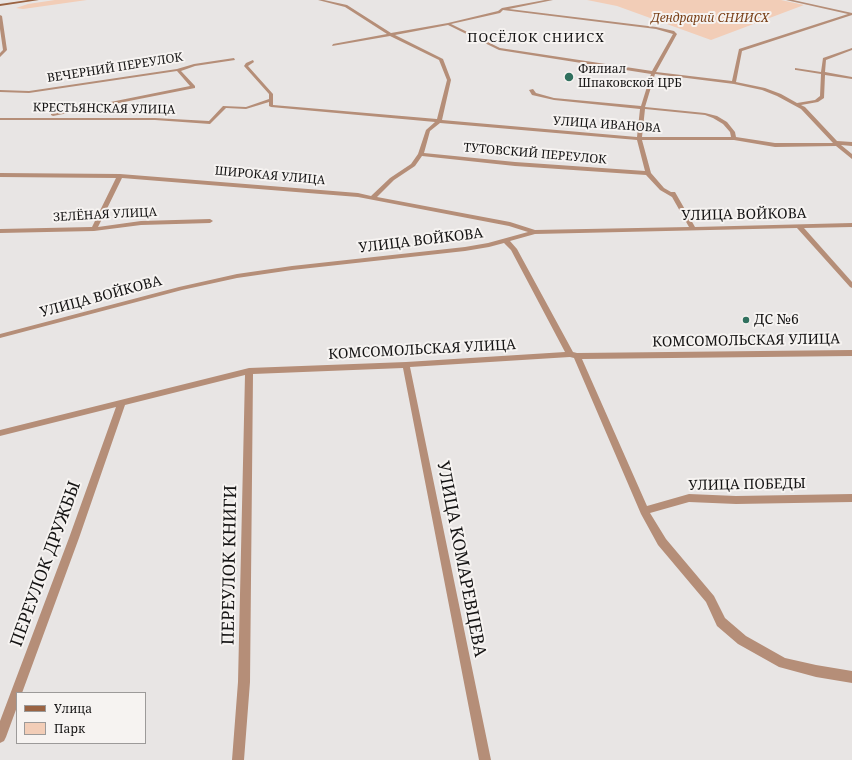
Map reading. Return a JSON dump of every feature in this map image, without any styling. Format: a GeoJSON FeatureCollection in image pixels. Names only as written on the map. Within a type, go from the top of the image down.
{"type":"FeatureCollection","features":[{"type":"Feature","properties":{"kind":"street"},"geometry":{"type":"LineString","coordinates":[[0,5],[37,0]]}},
{"type":"Feature","properties":{"kind":"street"},"geometry":{"type":"LineString","coordinates":[[320,0],[346,6],[390,34],[441,59],[449,80],[439,121],[428,130],[421,154],[413,165],[392,179],[373,197]]}},
{"type":"Feature","properties":{"kind":"street"},"geometry":{"type":"LineString","coordinates":[[333,45],[448,24],[499,12],[502,9],[551,0]]}},
{"type":"Feature","properties":{"kind":"street"},"geometry":{"type":"LineString","coordinates":[[788,0],[852,14]]}},
{"type":"Feature","properties":{"kind":"street"},"geometry":{"type":"LineString","coordinates":[[802,3],[809,0]]}},
{"type":"Feature","properties":{"kind":"street"},"geometry":{"type":"LineString","coordinates":[[502,9],[656,28],[673,32],[675,34],[655,73],[652,75],[643,107],[639,138],[648,173],[662,189],[674,193],[693,229]]}},
{"type":"Feature","properties":{"kind":"street"},"geometry":{"type":"LineString","coordinates":[[734,83],[740,50],[852,14]]}},
{"type":"Feature","properties":{"kind":"street"},"geometry":{"type":"LineString","coordinates":[[0,16],[5,50],[0,56]]}},
{"type":"Feature","properties":{"kind":"street"},"geometry":{"type":"LineString","coordinates":[[448,24],[499,50],[734,83],[763,89],[803,108],[852,157]]}},
{"type":"Feature","properties":{"kind":"street"},"geometry":{"type":"LineString","coordinates":[[797,104],[816,101],[822,97],[825,74],[824,59],[852,49]]}},
{"type":"Feature","properties":{"kind":"street","name":"ВЕЧЕРНИЙ ПЕРЕУЛОК"},"geometry":{"type":"LineString","coordinates":[[0,91],[29,92],[178,70],[234,59]]}},
{"type":"Feature","properties":{"kind":"street"},"geometry":{"type":"LineString","coordinates":[[253,61],[246,66],[271,94],[271,106]]}},
{"type":"Feature","properties":{"kind":"street"},"geometry":{"type":"LineString","coordinates":[[796,69],[852,78]]}},
{"type":"Feature","properties":{"kind":"street"},"geometry":{"type":"LineString","coordinates":[[34,118],[193,88],[178,70]]}},
{"type":"Feature","properties":{"kind":"street"},"geometry":{"type":"LineString","coordinates":[[531,90],[534,94],[554,99],[705,114],[715,117],[725,123],[732,132],[734,138]]}},
{"type":"Feature","properties":{"kind":"street"},"geometry":{"type":"LineString","coordinates":[[256,106],[271,100]]}},
{"type":"Feature","properties":{"kind":"street","name":"УЛИЦА ИВАНОВА"},"geometry":{"type":"LineString","coordinates":[[256,106],[271,106],[639,138],[734,138],[775,145],[852,144]]}},
{"type":"Feature","properties":{"kind":"street","name":"КРЕСТЬЯНСКАЯ УЛИЦА"},"geometry":{"type":"LineString","coordinates":[[0,118],[155,119],[210,123],[225,107],[246,108],[256,106]]}},
{"type":"Feature","properties":{"kind":"street","name":"ТУТОВСКИЙ ПЕРЕУЛОК"},"geometry":{"type":"LineString","coordinates":[[421,154],[515,164],[648,173]]}},
{"type":"Feature","properties":{"kind":"street","name":"ШИРОКАЯ УЛИЦА"},"geometry":{"type":"LineString","coordinates":[[0,175],[76,174],[120,176],[319,191],[373,197],[510,224],[535,232]]}},
{"type":"Feature","properties":{"kind":"street"},"geometry":{"type":"LineString","coordinates":[[94,228],[120,176]]}},
{"type":"Feature","properties":{"kind":"street","name":"ЗЕЛЁНАЯ УЛИЦА"},"geometry":{"type":"LineString","coordinates":[[0,231],[94,228],[141,223],[210,221]]}},
{"type":"Feature","properties":{"kind":"street","name":"УЛИЦА ВОЙКОВА"},"geometry":{"type":"LineString","coordinates":[[0,336],[182,288],[237,276],[292,268],[465,249],[506,241],[535,232],[852,225]]}},
{"type":"Feature","properties":{"kind":"street"},"geometry":{"type":"LineString","coordinates":[[799,226],[852,286]]}},
{"type":"Feature","properties":{"kind":"street"},"geometry":{"type":"LineString","coordinates":[[506,241],[514,249],[573,355],[644,511],[662,542],[710,599],[721,622],[742,640],[783,663],[816,671],[852,677]]}},
{"type":"Feature","properties":{"kind":"street","name":"КОМСОМОЛЬСКАЯ УЛИЦА"},"geometry":{"type":"LineString","coordinates":[[0,433],[248,371],[406,365],[573,355],[852,353]]}},
{"type":"Feature","properties":{"kind":"street","name":"УЛИЦА КОМАРЕВЦЕВА"},"geometry":{"type":"LineString","coordinates":[[406,365],[485,760]]}},
{"type":"Feature","properties":{"kind":"street","name":"ПЕРЕУЛОК КНИГИ"},"geometry":{"type":"LineString","coordinates":[[238,760],[244,682],[248,371]]}},
{"type":"Feature","properties":{"kind":"street","name":"ПЕРЕУЛОК ДРУЖБЫ"},"geometry":{"type":"LineString","coordinates":[[17,692],[74,538],[122,402]]}},
{"type":"Feature","properties":{"kind":"street","name":"УЛИЦА ПОБЕДЫ"},"geometry":{"type":"LineString","coordinates":[[644,511],[689,498],[736,500],[852,498]]}},
{"type":"Feature","properties":{"kind":"street","name":"ПЕРЕУЛОК ДРУЖБЫ"},"geometry":{"type":"LineString","coordinates":[[0,737],[16,694]]}},
{"type":"Feature","properties":{"kind":"green space"},"geometry":{"type":"Polygon","coordinates":[[[55,0],[87,0],[23,9],[16,8],[28,4],[55,0]]]}},
{"type":"Feature","properties":{"kind":"green space","name":"Дендрарий СНИИСХ"},"geometry":{"type":"Polygon","coordinates":[[[587,0],[781,0],[804,5],[711,40],[617,6],[587,0]]]}},
{"type":"Feature","properties":{"kind":"place","name":"Филиал Шпаковской ЦРБ"},"geometry":{"type":"Point","coordinates":[569,77]}},
{"type":"Feature","properties":{"kind":"place","name":"ДС №6"},"geometry":{"type":"Point","coordinates":[746,320]}},
{"type":"Feature","properties":{"kind":"district","name":"ПОСЁЛОК СНИИСХ"},"geometry":{"type":"Point","coordinates":[536,38]}}]}
